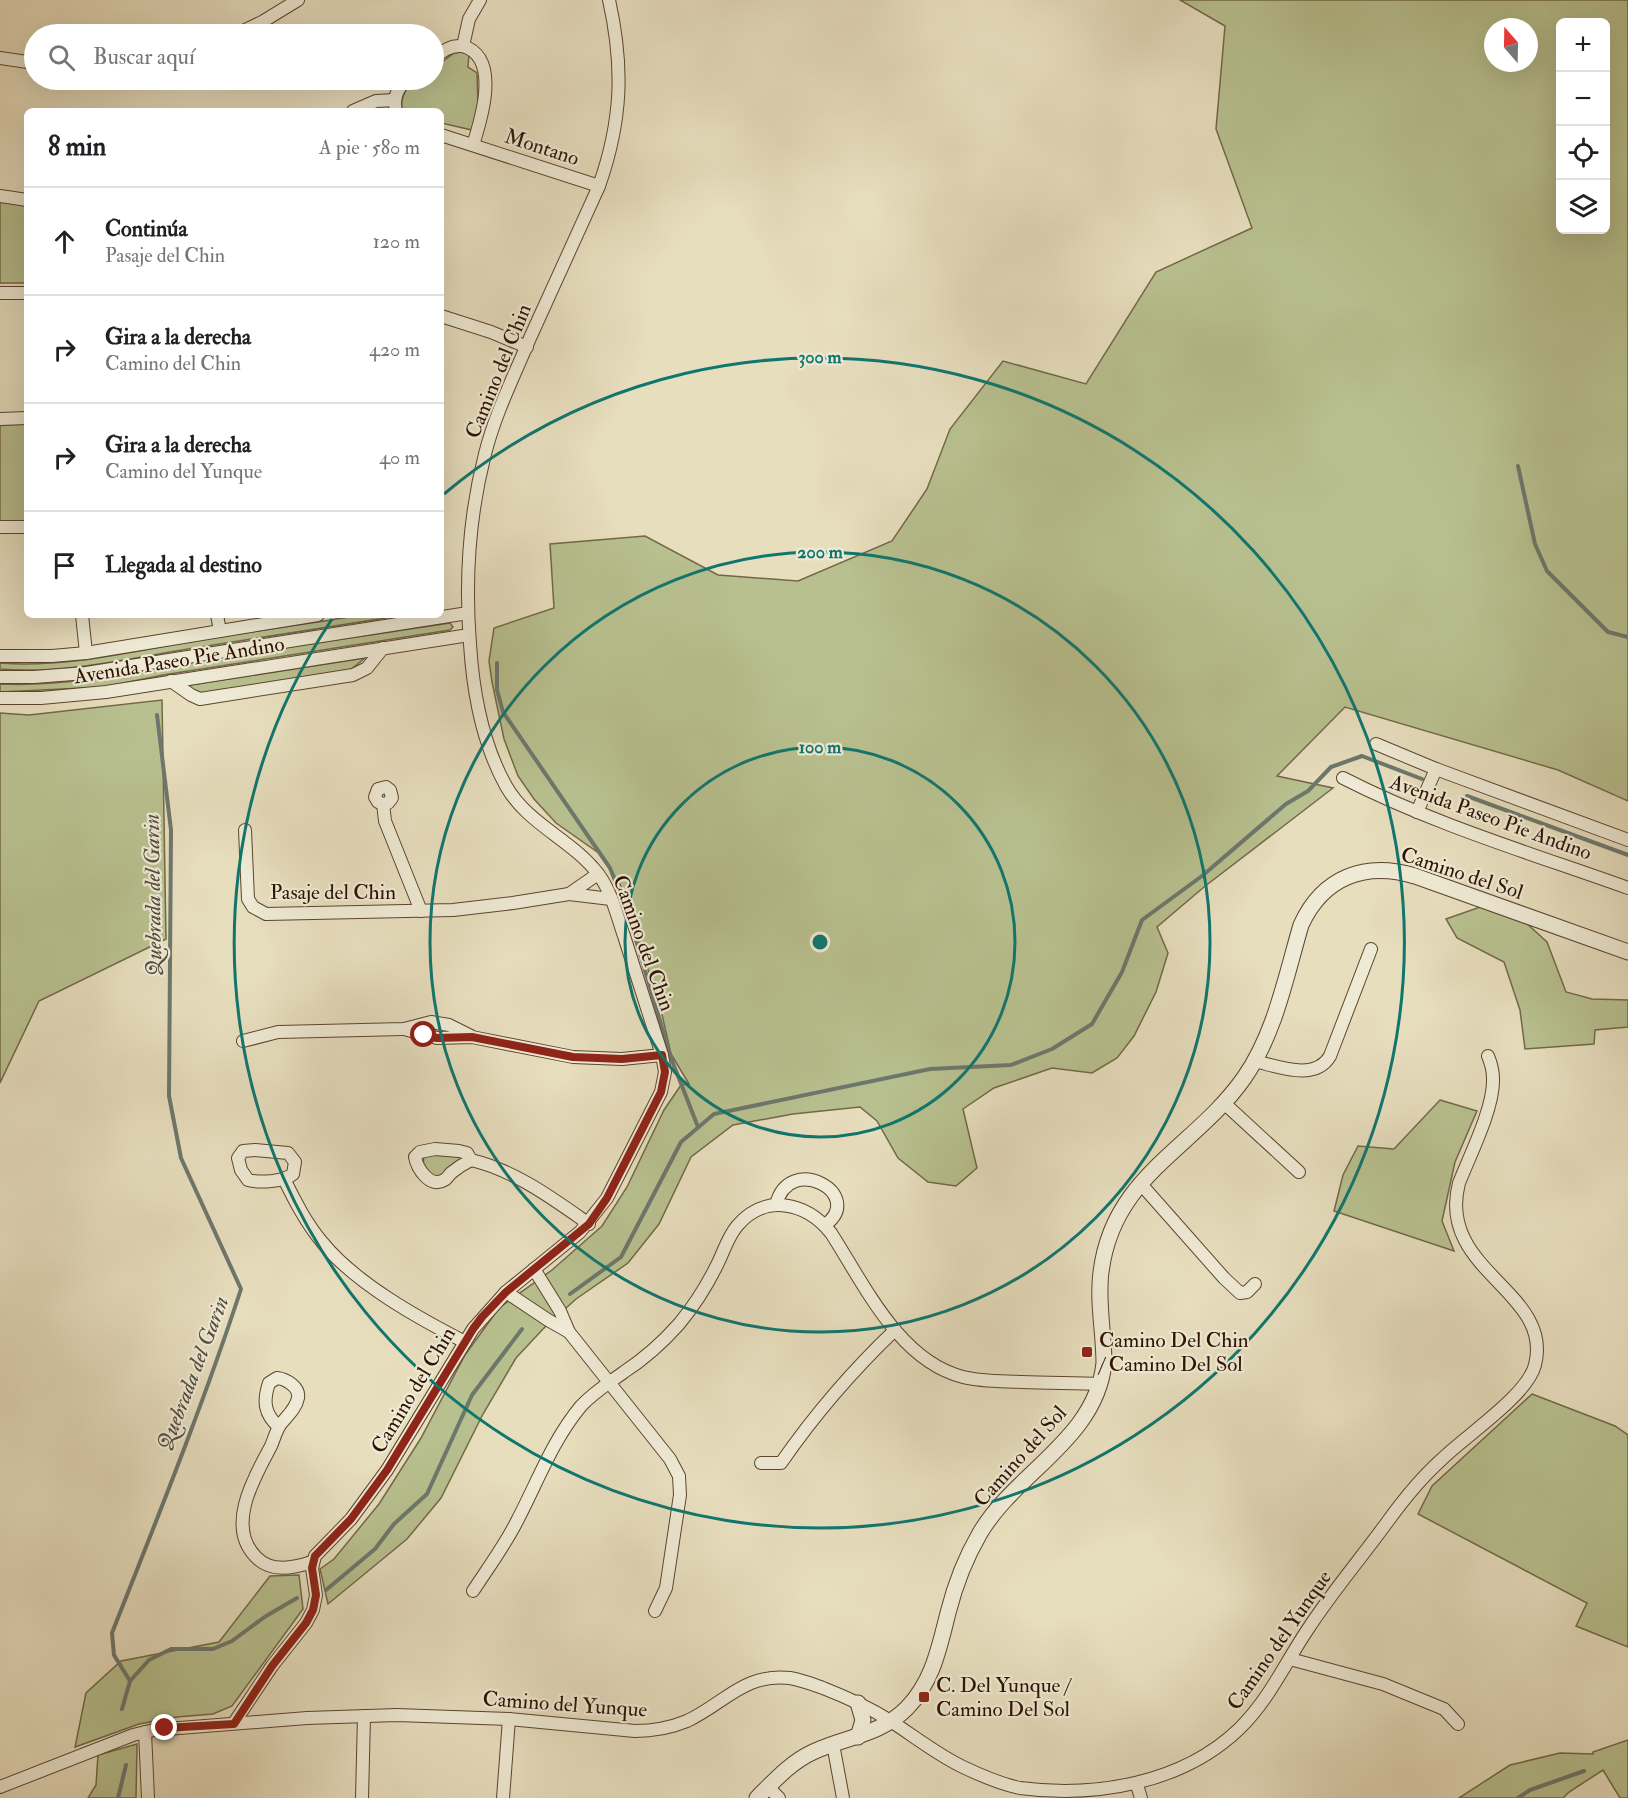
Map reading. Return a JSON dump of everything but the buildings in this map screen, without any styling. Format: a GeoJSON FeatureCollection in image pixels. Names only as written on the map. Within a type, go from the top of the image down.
{"type":"FeatureCollection","features":[{"type":"Feature","properties":{"kind":"street"},"geometry":{"type":"LineString","coordinates":[[258,24],[298,0]]}},
{"type":"Feature","properties":{"kind":"street"},"geometry":{"type":"LineString","coordinates":[[444,50],[463,46],[469,19],[480,0]]}},
{"type":"Feature","properties":{"kind":"street","name":"Camino del Chin"},"geometry":{"type":"LineString","coordinates":[[312,1562],[318,1550],[357,1512],[387,1470],[482,1317],[506,1292],[589,1224],[607,1198],[657,1100],[664,1079],[662,1055],[611,898],[598,874],[589,864],[530,815],[507,786],[489,746],[478,707],[469,635],[471,532],[479,478],[494,424],[610,154],[616,125],[619,66],[609,0]]}},
{"type":"Feature","properties":{"kind":"street","name":"Montano"},"geometry":{"type":"LineString","coordinates":[[463,46],[478,56],[485,75],[484,100],[473,145]]}},
{"type":"Feature","properties":{"kind":"street"},"geometry":{"type":"LineString","coordinates":[[0,58],[24,62]]}},
{"type":"Feature","properties":{"kind":"street"},"geometry":{"type":"LineString","coordinates":[[360,108],[376,101],[395,106],[397,90]]}},
{"type":"Feature","properties":{"kind":"street","name":"Montano"},"geometry":{"type":"LineString","coordinates":[[444,136],[598,186]]}},
{"type":"Feature","properties":{"kind":"street"},"geometry":{"type":"LineString","coordinates":[[0,196],[24,200]]}},
{"type":"Feature","properties":{"kind":"street"},"geometry":{"type":"LineString","coordinates":[[0,293],[24,293]]}},
{"type":"Feature","properties":{"kind":"street"},"geometry":{"type":"LineString","coordinates":[[444,317],[491,332],[527,347]]}},
{"type":"Feature","properties":{"kind":"street"},"geometry":{"type":"LineString","coordinates":[[0,419],[24,418]]}},
{"type":"Feature","properties":{"kind":"street"},"geometry":{"type":"LineString","coordinates":[[0,527],[24,527]]}},
{"type":"Feature","properties":{"kind":"street","name":"Avenida Paseo Pie Andino"},"geometry":{"type":"LineString","coordinates":[[444,615],[468,613]]}},
{"type":"Feature","properties":{"kind":"street"},"geometry":{"type":"LineString","coordinates":[[82,618],[86,653]]}},
{"type":"Feature","properties":{"kind":"street"},"geometry":{"type":"LineString","coordinates":[[218,618],[220,631]]}},
{"type":"Feature","properties":{"kind":"street"},"geometry":{"type":"LineString","coordinates":[[0,656],[52,656],[86,653],[300,618]]}},
{"type":"Feature","properties":{"kind":"street","name":"Avenida Paseo Pie Andino"},"geometry":{"type":"LineString","coordinates":[[0,676],[87,674],[426,618]]}},
{"type":"Feature","properties":{"kind":"street","name":"Avenida Paseo Pie Andino"},"geometry":{"type":"LineString","coordinates":[[0,698],[73,696],[469,635]]}},
{"type":"Feature","properties":{"kind":"street"},"geometry":{"type":"LineString","coordinates":[[171,681],[191,696],[200,699],[353,675],[367,668],[383,648]]}},
{"type":"Feature","properties":{"kind":"street","name":"Avenida Paseo Pie Andino"},"geometry":{"type":"LineString","coordinates":[[1376,744],[1436,770],[1628,840]]}},
{"type":"Feature","properties":{"kind":"street"},"geometry":{"type":"LineString","coordinates":[[1417,812],[1436,770]]}},
{"type":"Feature","properties":{"kind":"street","name":"Avenida Paseo Pie Andino"},"geometry":{"type":"LineString","coordinates":[[1343,778],[1382,798],[1417,812],[1628,888]]}},
{"type":"Feature","properties":{"kind":"street","name":"Pasaje del Chin"},"geometry":{"type":"LineString","coordinates":[[383,804],[385,820],[421,911]]}},
{"type":"Feature","properties":{"kind":"street","name":"Pasaje del Chin"},"geometry":{"type":"LineString","coordinates":[[245,831],[248,899],[257,910],[266,914],[421,911],[486,907],[569,894],[611,898]]}},
{"type":"Feature","properties":{"kind":"street","name":"Camino del Sol"},"geometry":{"type":"LineString","coordinates":[[757,1798],[774,1792],[801,1758],[891,1722],[915,1699],[933,1669],[955,1591],[980,1533],[1009,1495],[1075,1430],[1092,1403],[1100,1384],[1104,1363],[1099,1291],[1102,1258],[1117,1218],[1129,1196],[1140,1183],[1224,1103],[1246,1076],[1269,1030],[1301,925],[1306,914],[1326,890],[1357,873],[1384,870],[1415,876],[1628,952]]}},
{"type":"Feature","properties":{"kind":"street","name":"Pasaje del Chin"},"geometry":{"type":"LineString","coordinates":[[569,894],[598,874]]}},
{"type":"Feature","properties":{"kind":"street"},"geometry":{"type":"LineString","coordinates":[[1254,1061],[1307,1070],[1323,1065],[1330,1056],[1371,949]]}},
{"type":"Feature","properties":{"kind":"street"},"geometry":{"type":"LineString","coordinates":[[243,1041],[278,1032],[404,1029],[425,1022],[436,1022],[448,1025],[472,1037],[573,1057],[622,1059],[662,1055]]}},
{"type":"Feature","properties":{"kind":"street","name":"Camino del Yunque"},"geometry":{"type":"LineString","coordinates":[[0,1786],[145,1732],[165,1728],[364,1716],[430,1715],[509,1719],[635,1731],[662,1729],[688,1720],[744,1685],[775,1678],[807,1682],[858,1703],[957,1764],[1017,1788],[1074,1793],[1108,1791],[1137,1785],[1174,1773],[1224,1742],[1252,1716],[1271,1690],[1310,1626],[1409,1494],[1450,1451],[1526,1385],[1534,1368],[1537,1349],[1528,1317],[1467,1245],[1455,1216],[1459,1183],[1486,1112],[1493,1086],[1493,1071],[1488,1056]]}},
{"type":"Feature","properties":{"kind":"street"},"geometry":{"type":"LineString","coordinates":[[1224,1103],[1299,1172]]}},
{"type":"Feature","properties":{"kind":"street"},"geometry":{"type":"LineString","coordinates":[[471,1160],[512,1174],[589,1224]]}},
{"type":"Feature","properties":{"kind":"street"},"geometry":{"type":"LineString","coordinates":[[284,1179],[314,1232],[342,1262],[411,1313],[465,1342]]}},
{"type":"Feature","properties":{"kind":"street"},"geometry":{"type":"LineString","coordinates":[[776,1205],[782,1191],[790,1183],[806,1179],[818,1182],[830,1190],[837,1203],[836,1215],[825,1226]]}},
{"type":"Feature","properties":{"kind":"street"},"geometry":{"type":"LineString","coordinates":[[1140,1183],[1240,1293],[1247,1292],[1255,1284]]}},
{"type":"Feature","properties":{"kind":"street"},"geometry":{"type":"LineString","coordinates":[[474,1591],[515,1525],[563,1430],[584,1403],[648,1354],[678,1325],[703,1291],[733,1231],[739,1224],[753,1213],[776,1205],[802,1209],[825,1226],[895,1330],[910,1347],[929,1362],[963,1377],[988,1381],[1100,1384]]}},
{"type":"Feature","properties":{"kind":"street"},"geometry":{"type":"LineString","coordinates":[[534,1269],[560,1311],[569,1332],[670,1459],[679,1476],[680,1495],[668,1578],[663,1597],[655,1611]]}},
{"type":"Feature","properties":{"kind":"street"},"geometry":{"type":"LineString","coordinates":[[506,1292],[569,1332]]}},
{"type":"Feature","properties":{"kind":"street"},"geometry":{"type":"LineString","coordinates":[[761,1463],[781,1462],[823,1405],[895,1330]]}},
{"type":"Feature","properties":{"kind":"street"},"geometry":{"type":"LineString","coordinates":[[234,1724],[272,1666],[306,1623],[313,1610],[316,1595],[312,1562],[289,1568],[267,1565],[252,1554],[245,1534],[244,1509],[249,1488],[279,1426]]}},
{"type":"Feature","properties":{"kind":"street"},"geometry":{"type":"LineString","coordinates":[[1290,1659],[1383,1684],[1444,1709],[1458,1724]]}},
{"type":"Feature","properties":{"kind":"street"},"geometry":{"type":"LineString","coordinates":[[858,1703],[863,1720],[858,1737]]}},
{"type":"Feature","properties":{"kind":"street"},"geometry":{"type":"LineString","coordinates":[[362,1798],[364,1716]]}},
{"type":"Feature","properties":{"kind":"street"},"geometry":{"type":"LineString","coordinates":[[503,1798],[509,1719]]}},
{"type":"Feature","properties":{"kind":"street"},"geometry":{"type":"LineString","coordinates":[[145,1732],[148,1798]]}},
{"type":"Feature","properties":{"kind":"street"},"geometry":{"type":"LineString","coordinates":[[833,1744],[843,1798]]}},
{"type":"Feature","properties":{"kind":"street"},"geometry":{"type":"LineString","coordinates":[[1137,1785],[1141,1798]]}},
{"type":"Feature","properties":{"kind":"green space"},"geometry":{"type":"Polygon","coordinates":[[[1180,0],[1628,0],[1628,801],[1558,770],[1345,707],[1277,776],[1333,788],[1204,887],[1157,927],[1168,953],[1156,992],[1134,1036],[1117,1058],[1092,1073],[1052,1068],[994,1088],[963,1109],[977,1168],[956,1186],[928,1182],[898,1158],[877,1121],[860,1107],[793,1114],[733,1125],[691,1157],[659,1224],[628,1263],[576,1299],[516,1358],[483,1414],[441,1498],[407,1539],[328,1604],[320,1569],[334,1559],[379,1504],[421,1438],[465,1355],[499,1308],[552,1270],[602,1226],[627,1187],[664,1110],[681,1085],[689,1084],[671,1054],[660,1006],[620,884],[600,854],[556,823],[534,799],[518,776],[504,739],[492,682],[489,661],[494,628],[554,608],[550,544],[645,536],[718,575],[798,581],[892,541],[927,489],[950,429],[1003,361],[1086,384],[1156,272],[1252,228],[1216,129],[1225,26],[1180,0]]]}},
{"type":"Feature","properties":{"kind":"green space"},"geometry":{"type":"Polygon","coordinates":[[[454,53],[469,54],[468,67],[477,73],[478,106],[472,130],[444,124],[444,108],[402,108],[403,96],[407,90],[444,90],[444,60],[454,53]]]}},
{"type":"Feature","properties":{"kind":"green space"},"geometry":{"type":"Polygon","coordinates":[[[0,202],[24,205],[24,283],[0,283],[0,202]]]}},
{"type":"Feature","properties":{"kind":"green space"},"geometry":{"type":"Polygon","coordinates":[[[24,424],[24,522],[0,521],[0,425],[24,424]]]}},
{"type":"Feature","properties":{"kind":"green space"},"geometry":{"type":"Polygon","coordinates":[[[342,618],[386,618],[69,668],[0,669],[0,663],[75,661],[342,618]]]}},
{"type":"Feature","properties":{"kind":"green space"},"geometry":{"type":"Polygon","coordinates":[[[450,623],[453,627],[450,630],[163,675],[104,687],[0,692],[0,684],[49,683],[97,678],[450,623]]]}},
{"type":"Feature","properties":{"kind":"green space"},"geometry":{"type":"Polygon","coordinates":[[[365,658],[349,671],[202,694],[184,686],[365,658]]]}},
{"type":"Feature","properties":{"kind":"green space"},"geometry":{"type":"Polygon","coordinates":[[[162,700],[166,939],[39,1001],[0,1083],[0,713],[29,715],[162,700]]]}},
{"type":"Feature","properties":{"kind":"green space"},"geometry":{"type":"Polygon","coordinates":[[[1483,906],[1523,920],[1547,942],[1566,992],[1592,999],[1628,1000],[1628,1027],[1595,1030],[1594,1044],[1525,1049],[1520,1010],[1504,962],[1457,938],[1446,919],[1483,906]]]}},
{"type":"Feature","properties":{"kind":"green space"},"geometry":{"type":"Polygon","coordinates":[[[1440,1100],[1477,1111],[1455,1162],[1442,1221],[1454,1251],[1334,1211],[1343,1175],[1358,1146],[1394,1149],[1440,1100]]]}},
{"type":"Feature","properties":{"kind":"green space"},"geometry":{"type":"Polygon","coordinates":[[[460,1154],[464,1160],[443,1176],[433,1177],[424,1165],[425,1155],[460,1154]]]}},
{"type":"Feature","properties":{"kind":"green space"},"geometry":{"type":"Polygon","coordinates":[[[1532,1394],[1615,1426],[1628,1435],[1628,1647],[1576,1626],[1587,1603],[1418,1514],[1432,1486],[1532,1394]]]}},
{"type":"Feature","properties":{"kind":"green space"},"geometry":{"type":"Polygon","coordinates":[[[299,1575],[303,1609],[232,1706],[213,1714],[177,1717],[139,1724],[75,1747],[86,1693],[121,1661],[219,1642],[270,1576],[299,1575]]]}},
{"type":"Feature","properties":{"kind":"green space"},"geometry":{"type":"Polygon","coordinates":[[[1628,1740],[1628,1798],[1620,1798],[1603,1770],[1563,1798],[1459,1798],[1510,1765],[1560,1753],[1593,1754],[1593,1752],[1628,1740]]]}},
{"type":"Feature","properties":{"kind":"green space"},"geometry":{"type":"Polygon","coordinates":[[[137,1744],[136,1798],[88,1798],[96,1785],[98,1755],[137,1744]]]}},
{"type":"Feature","properties":{"kind":"waterway"},"geometry":{"type":"LineString","coordinates":[[1518,466],[1535,544],[1547,571],[1608,632],[1628,637]]}},
{"type":"Feature","properties":{"kind":"waterway"},"geometry":{"type":"LineString","coordinates":[[497,663],[497,690],[503,712],[610,868],[628,913],[671,1058],[698,1127]]}},
{"type":"Feature","properties":{"kind":"waterway","name":"Quebrada del Garin"},"geometry":{"type":"LineString","coordinates":[[130,1681],[114,1655],[112,1633],[163,1505],[241,1289],[181,1158],[169,1096],[171,830],[157,715]]}},
{"type":"Feature","properties":{"kind":"waterway"},"geometry":{"type":"LineString","coordinates":[[570,1294],[621,1257],[681,1142],[714,1114],[930,1069],[1011,1065],[1052,1049],[1092,1024],[1122,972],[1142,920],[1202,876],[1286,804],[1308,791],[1331,767],[1362,756],[1422,779]]}},
{"type":"Feature","properties":{"kind":"waterway"},"geometry":{"type":"LineString","coordinates":[[1467,796],[1628,855]]}},
{"type":"Feature","properties":{"kind":"waterway"},"geometry":{"type":"LineString","coordinates":[[326,1590],[375,1549],[394,1524],[427,1494],[472,1395],[522,1329]]}},
{"type":"Feature","properties":{"kind":"waterway"},"geometry":{"type":"LineString","coordinates":[[122,1709],[130,1681],[149,1660],[171,1649],[213,1649],[232,1641],[266,1616],[297,1598]]}},
{"type":"Feature","properties":{"kind":"waterway","name":"Quebrada del Garin"},"geometry":{"type":"LineString","coordinates":[[118,1798],[126,1765]]}},
{"type":"Feature","properties":{"kind":"waterway"},"geometry":{"type":"LineString","coordinates":[[1518,1798],[1530,1790],[1584,1771]]}},
{"type":"Feature","properties":{"kind":"place","name":"Camino Del Chin / Camino Del Sol"},"geometry":{"type":"Point","coordinates":[1087,1352]}},
{"type":"Feature","properties":{"kind":"place","name":"C. Del Yunque / Camino Del Sol"},"geometry":{"type":"Point","coordinates":[924,1697]}},
{"type":"Feature","properties":{"kind":"route"},"geometry":{"type":"LineString","coordinates":[[165,1728],[234,1724],[250,1697],[306,1623],[313,1610],[316,1595],[312,1562],[318,1550],[351,1519],[400,1452],[482,1317],[516,1283],[580,1232],[599,1212],[661,1092],[664,1079],[662,1055],[641,1058],[590,1059],[557,1055],[472,1037],[437,1038],[424,1035]]}}]}
